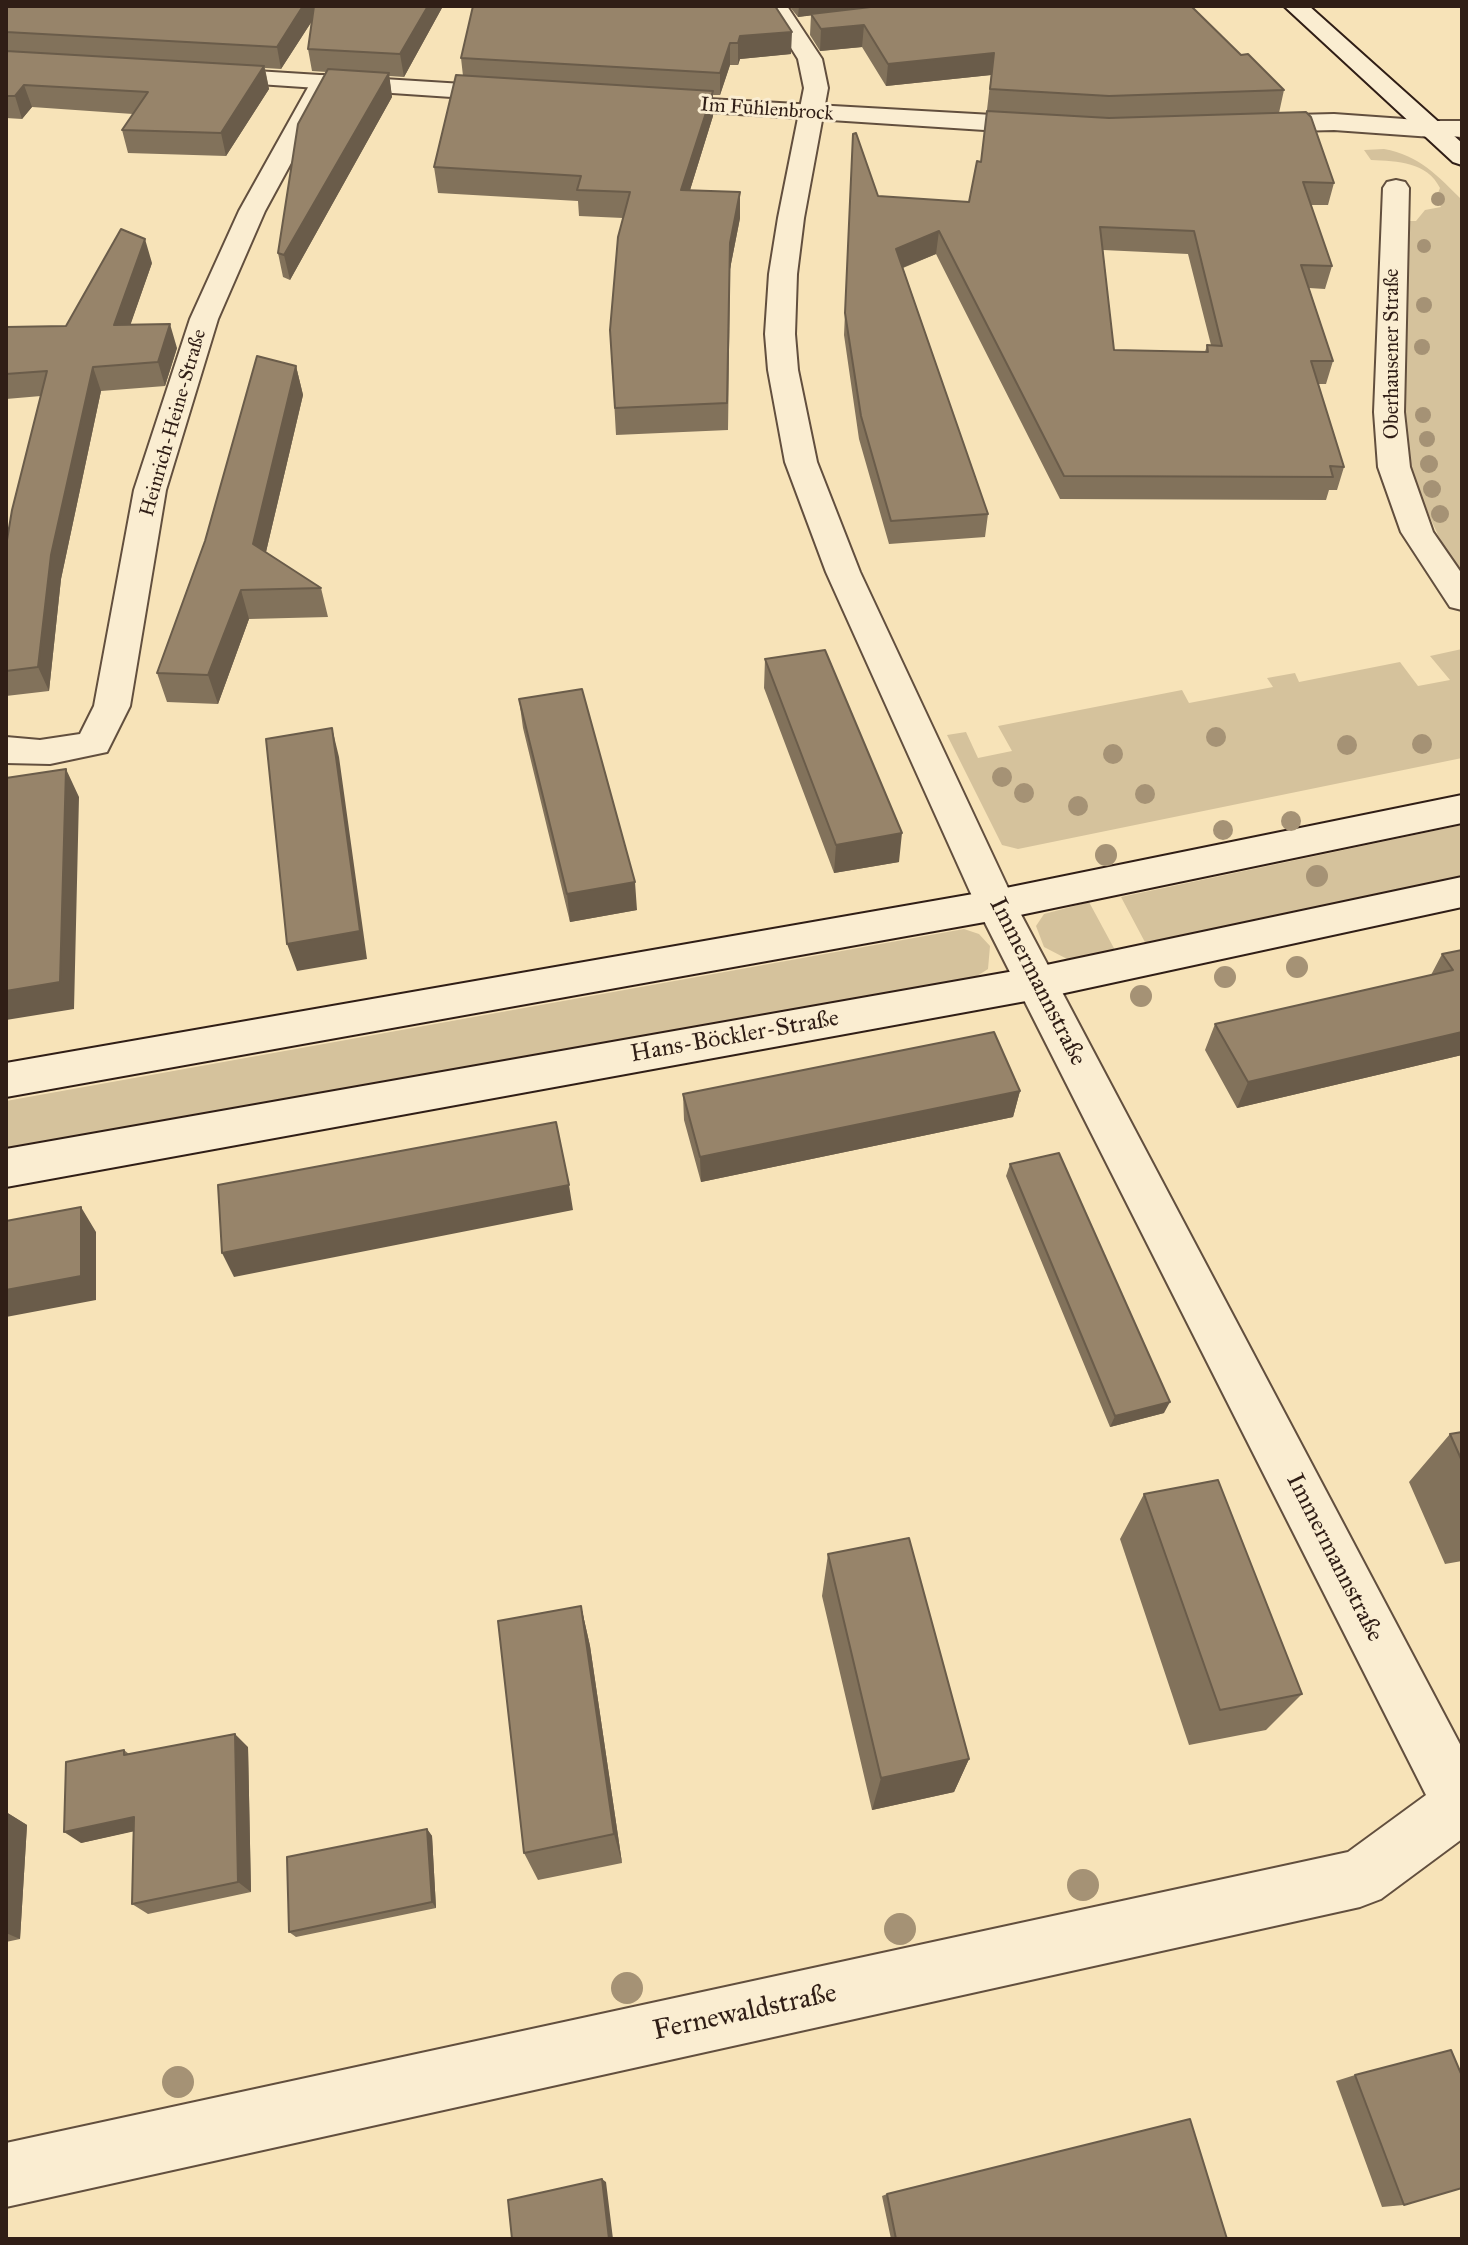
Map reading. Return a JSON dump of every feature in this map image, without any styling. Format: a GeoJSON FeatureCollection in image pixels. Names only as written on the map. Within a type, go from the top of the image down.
{"type":"FeatureCollection","features":[{"type":"Feature","properties":{"kind":"street","name":"Immermannstraße"},"geometry":{"type":"LineString","coordinates":[[776,6],[810,59],[815,74],[783,274],[780,334],[783,370],[801,462],[843,572],[996,905],[1462,1804]]}},
{"type":"Feature","properties":{"kind":"street"},"geometry":{"type":"LineString","coordinates":[[1295,6],[1462,157]]}},
{"type":"Feature","properties":{"kind":"street"},"geometry":{"type":"LineString","coordinates":[[790,28],[821,25]]}},
{"type":"Feature","properties":{"kind":"street"},"geometry":{"type":"LineString","coordinates":[[180,73],[541,96]]}},
{"type":"Feature","properties":{"kind":"street","name":"Heinrich-Heine-Straße"},"geometry":{"type":"LineString","coordinates":[[6,750],[30,754],[62,752],[94,743],[112,706],[150,490],[204,319],[252,211],[323,82]]}},
{"type":"Feature","properties":{"kind":"street","name":"Im Fuhlenbrock"},"geometry":{"type":"LineString","coordinates":[[637,101],[1074,127]]}},
{"type":"Feature","properties":{"kind":"street"},"geometry":{"type":"LineString","coordinates":[[1227,125],[1334,122],[1462,129]]}},
{"type":"Feature","properties":{"kind":"street","name":"Oberhausener Straße"},"geometry":{"type":"LineString","coordinates":[[1396,188],[1389,412],[1394,467],[1417,532],[1462,599]]}},
{"type":"Feature","properties":{"kind":"street"},"geometry":{"type":"LineString","coordinates":[[6,1080],[996,905],[1462,809]]}},
{"type":"Feature","properties":{"kind":"street","name":"Hans-Böckler-Straße"},"geometry":{"type":"LineString","coordinates":[[6,1168],[1037,983],[1462,892]]}},
{"type":"Feature","properties":{"kind":"street","name":"Fernewaldstraße"},"geometry":{"type":"LineString","coordinates":[[6,2175],[1360,1878],[1462,1804]]}},
{"type":"Feature","properties":{"kind":"shaded area"},"geometry":{"type":"Polygon","coordinates":[[[1384,149],[1418,161],[1462,200],[1462,573],[1442,544],[1415,484],[1405,416],[1408,221],[1416,221],[1425,210],[1441,207],[1436,198],[1440,188],[1420,168],[1401,162],[1371,160],[1364,150],[1384,149]]]}},
{"type":"Feature","properties":{"kind":"shaded area"},"geometry":{"type":"Polygon","coordinates":[[[1462,649],[1462,758],[1018,849],[1002,845],[947,735],[966,732],[978,758],[1012,751],[998,726],[1182,690],[1189,703],[1273,687],[1267,678],[1295,673],[1299,682],[1400,662],[1418,686],[1450,680],[1430,656],[1462,649]]]}},
{"type":"Feature","properties":{"kind":"shaded area"},"geometry":{"type":"Polygon","coordinates":[[[1462,825],[1462,878],[1147,946],[1121,897],[1462,825]]]}},
{"type":"Feature","properties":{"kind":"shaded area"},"geometry":{"type":"Polygon","coordinates":[[[1089,902],[1116,952],[1071,961],[1044,947],[1036,926],[1044,914],[1089,902]]]}},
{"type":"Feature","properties":{"kind":"shaded area"},"geometry":{"type":"Polygon","coordinates":[[[964,929],[979,934],[990,946],[988,969],[971,980],[6,1159],[6,1101],[964,929]]]}},
{"type":"Feature","properties":{"kind":"building"},"geometry":{"type":"Polygon","coordinates":[[[6,6],[303,6],[277,47],[6,32],[6,6]]]}},
{"type":"Feature","properties":{"kind":"building"},"geometry":{"type":"Polygon","coordinates":[[[314,6],[428,6],[400,54],[308,49],[314,6]]]}},
{"type":"Feature","properties":{"kind":"building"},"geometry":{"type":"Polygon","coordinates":[[[473,6],[775,6],[792,32],[740,36],[738,43],[730,43],[720,73],[461,58],[473,6]]]}},
{"type":"Feature","properties":{"kind":"building"},"geometry":{"type":"Polygon","coordinates":[[[879,6],[1191,6],[1241,55],[1248,54],[1284,90],[1109,96],[990,89],[994,53],[888,64],[864,25],[821,29],[811,14],[879,6]]]}},
{"type":"Feature","properties":{"kind":"building"},"geometry":{"type":"Polygon","coordinates":[[[6,51],[264,66],[221,133],[122,130],[148,92],[24,85],[15,96],[6,96],[6,51]]]}},
{"type":"Feature","properties":{"kind":"building"},"geometry":{"type":"Polygon","coordinates":[[[328,69],[389,73],[284,255],[278,253],[298,124],[328,69]]]}},
{"type":"Feature","properties":{"kind":"building"},"geometry":{"type":"Polygon","coordinates":[[[456,75],[713,91],[681,190],[740,192],[730,243],[727,403],[615,408],[610,330],[618,237],[630,192],[577,190],[581,176],[434,167],[456,75]]]}},
{"type":"Feature","properties":{"kind":"building"},"geometry":{"type":"Polygon","coordinates":[[[987,111],[1109,118],[1306,112],[1311,117],[1334,183],[1303,182],[1332,266],[1301,265],[1333,361],[1311,361],[1344,467],[1330,466],[1333,477],[1064,476],[939,231],[896,249],[988,514],[891,521],[861,416],[845,313],[853,134],[856,133],[878,196],[969,202],[977,161],[981,162],[987,111]],[[1100,227],[1114,350],[1208,352],[1207,345],[1222,346],[1194,231],[1100,227]]]}},
{"type":"Feature","properties":{"kind":"building"},"geometry":{"type":"Polygon","coordinates":[[[121,229],[145,239],[114,325],[170,324],[158,362],[93,367],[51,555],[38,667],[6,671],[6,546],[47,371],[6,374],[6,327],[66,326],[121,229]]]}},
{"type":"Feature","properties":{"kind":"building"},"geometry":{"type":"Polygon","coordinates":[[[257,356],[296,366],[253,544],[321,588],[241,590],[208,675],[157,673],[205,541],[257,356]]]}},
{"type":"Feature","properties":{"kind":"building"},"geometry":{"type":"Polygon","coordinates":[[[825,650],[902,833],[836,845],[765,659],[825,650]]]}},
{"type":"Feature","properties":{"kind":"building"},"geometry":{"type":"Polygon","coordinates":[[[582,689],[635,882],[567,894],[519,699],[582,689]]]}},
{"type":"Feature","properties":{"kind":"building"},"geometry":{"type":"Polygon","coordinates":[[[332,728],[360,931],[287,944],[266,739],[332,728]]]}},
{"type":"Feature","properties":{"kind":"building"},"geometry":{"type":"Polygon","coordinates":[[[66,769],[60,982],[6,991],[6,778],[66,769]]]}},
{"type":"Feature","properties":{"kind":"building"},"geometry":{"type":"Polygon","coordinates":[[[1462,950],[1462,1032],[1248,1082],[1215,1024],[1453,970],[1442,954],[1462,950]]]}},
{"type":"Feature","properties":{"kind":"building"},"geometry":{"type":"Polygon","coordinates":[[[994,1032],[1020,1091],[700,1157],[683,1094],[994,1032]]]}},
{"type":"Feature","properties":{"kind":"building"},"geometry":{"type":"Polygon","coordinates":[[[556,1122],[569,1185],[222,1253],[218,1185],[556,1122]]]}},
{"type":"Feature","properties":{"kind":"building"},"geometry":{"type":"Polygon","coordinates":[[[1059,1153],[1170,1402],[1115,1416],[1010,1164],[1059,1153]]]}},
{"type":"Feature","properties":{"kind":"building"},"geometry":{"type":"Polygon","coordinates":[[[81,1207],[81,1276],[6,1290],[6,1221],[81,1207]]]}},
{"type":"Feature","properties":{"kind":"building"},"geometry":{"type":"Polygon","coordinates":[[[1462,1432],[1462,1461],[1450,1434],[1462,1432]]]}},
{"type":"Feature","properties":{"kind":"building"},"geometry":{"type":"Polygon","coordinates":[[[1218,1480],[1302,1694],[1220,1710],[1144,1494],[1218,1480]]]}},
{"type":"Feature","properties":{"kind":"building"},"geometry":{"type":"Polygon","coordinates":[[[909,1538],[969,1759],[881,1778],[828,1554],[909,1538]]]}},
{"type":"Feature","properties":{"kind":"building"},"geometry":{"type":"Polygon","coordinates":[[[581,1606],[614,1834],[524,1853],[498,1621],[581,1606]]]}},
{"type":"Feature","properties":{"kind":"building"},"geometry":{"type":"Polygon","coordinates":[[[235,1734],[238,1882],[132,1904],[134,1817],[64,1832],[66,1762],[124,1750],[124,1755],[235,1734]]]}},
{"type":"Feature","properties":{"kind":"building"},"geometry":{"type":"Polygon","coordinates":[[[427,1829],[432,1902],[289,1932],[287,1857],[427,1829]]]}},
{"type":"Feature","properties":{"kind":"building"},"geometry":{"type":"Polygon","coordinates":[[[1451,2050],[1462,2076],[1462,2188],[1404,2205],[1355,2075],[1451,2050]]]}},
{"type":"Feature","properties":{"kind":"building"},"geometry":{"type":"Polygon","coordinates":[[[1190,2119],[1227,2239],[896,2239],[887,2194],[1190,2119]]]}},
{"type":"Feature","properties":{"kind":"building"},"geometry":{"type":"Polygon","coordinates":[[[602,2179],[609,2239],[512,2239],[508,2200],[602,2179]]]}}]}
